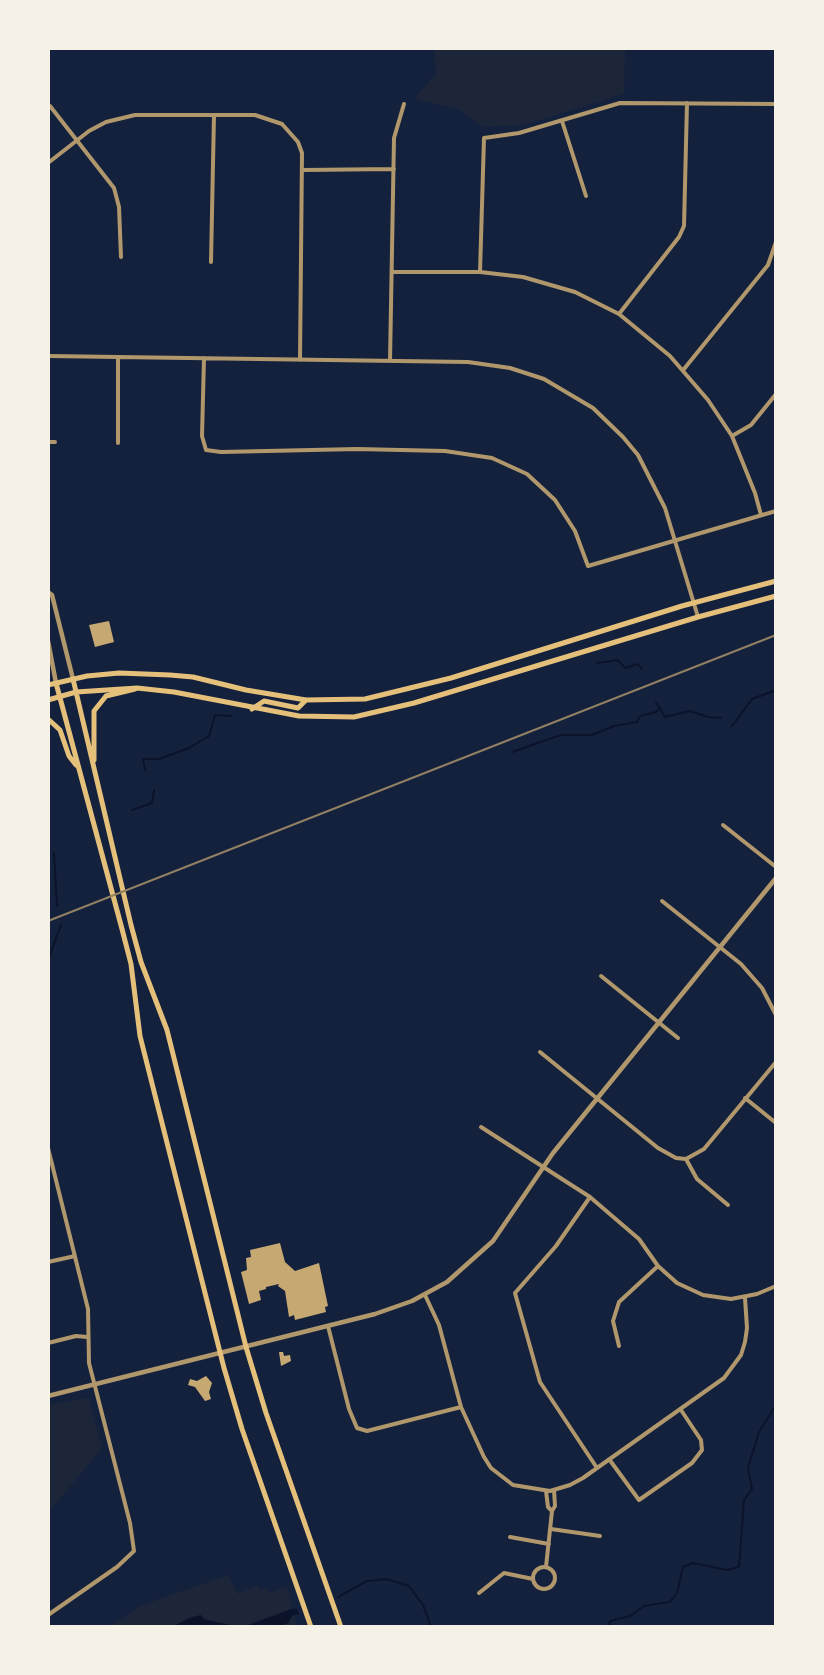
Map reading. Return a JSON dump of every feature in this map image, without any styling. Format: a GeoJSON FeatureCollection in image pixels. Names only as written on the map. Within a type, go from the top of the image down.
{"type":"FeatureCollection","features":[{"type":"Feature","properties":{"kind":"main road"},"geometry":{"type":"LineString","coordinates":[[48,685],[119,673],[193,677],[246,690],[306,700],[365,699],[451,678],[693,603],[776,581]]}},
{"type":"Feature","properties":{"kind":"main road"},"geometry":{"type":"LineString","coordinates":[[48,700],[76,692],[137,688],[174,692],[252,709],[318,717],[367,714],[776,596]]}},
{"type":"Feature","properties":{"kind":"main road"},"geometry":{"type":"LineString","coordinates":[[451,678],[455,690]]}},
{"type":"Feature","properties":{"kind":"main road"},"geometry":{"type":"LineString","coordinates":[[73,679],[131,925],[141,962],[167,1030],[246,1347],[266,1413],[339,1627]]}},
{"type":"Feature","properties":{"kind":"main road"},"geometry":{"type":"LineString","coordinates":[[56,682],[131,964],[140,1036],[234,1406],[311,1627]]}},
{"type":"Feature","properties":{"kind":"main road"},"geometry":{"type":"LineString","coordinates":[[94,764],[96,748],[93,732],[94,711],[106,696],[137,688]]}},
{"type":"Feature","properties":{"kind":"main road"},"geometry":{"type":"LineString","coordinates":[[365,699],[367,714]]}},
{"type":"Feature","properties":{"kind":"main road"},"geometry":{"type":"LineString","coordinates":[[252,709],[264,701],[298,708],[306,700]]}},
{"type":"Feature","properties":{"kind":"main road"},"geometry":{"type":"LineString","coordinates":[[48,719],[60,730],[69,756],[78,767]]}},
{"type":"Feature","properties":{"kind":"street"},"geometry":{"type":"LineString","coordinates":[[480,272],[484,138],[519,133],[620,103],[776,104]]}},
{"type":"Feature","properties":{"kind":"street"},"geometry":{"type":"LineString","coordinates":[[619,314],[679,237],[684,226],[687,103]]}},
{"type":"Feature","properties":{"kind":"street"},"geometry":{"type":"LineString","coordinates":[[390,361],[396,130],[404,104]]}},
{"type":"Feature","properties":{"kind":"street"},"geometry":{"type":"LineString","coordinates":[[50,106],[114,188],[119,207],[121,257]]}},
{"type":"Feature","properties":{"kind":"street"},"geometry":{"type":"LineString","coordinates":[[48,163],[106,122],[135,115],[255,116],[282,124],[298,142],[303,170],[300,360]]}},
{"type":"Feature","properties":{"kind":"street"},"geometry":{"type":"LineString","coordinates":[[212,262],[214,115]]}},
{"type":"Feature","properties":{"kind":"street"},"geometry":{"type":"LineString","coordinates":[[562,121],[586,196]]}},
{"type":"Feature","properties":{"kind":"street"},"geometry":{"type":"LineString","coordinates":[[303,170],[394,169]]}},
{"type":"Feature","properties":{"kind":"street"},"geometry":{"type":"LineString","coordinates":[[684,369],[768,265],[776,242]]}},
{"type":"Feature","properties":{"kind":"street"},"geometry":{"type":"LineString","coordinates":[[392,272],[480,272],[549,283],[575,292],[619,314],[684,369],[732,436],[755,493],[761,515]]}},
{"type":"Feature","properties":{"kind":"street"},"geometry":{"type":"LineString","coordinates":[[48,356],[468,362],[510,368],[544,379],[578,398],[608,421],[638,455],[657,488],[698,617]]}},
{"type":"Feature","properties":{"kind":"street"},"geometry":{"type":"LineString","coordinates":[[118,357],[118,443]]}},
{"type":"Feature","properties":{"kind":"street"},"geometry":{"type":"LineString","coordinates":[[204,358],[202,436],[206,450],[221,452],[357,449],[446,451],[492,458],[510,464],[527,474],[555,500],[575,531],[588,566],[776,511]]}},
{"type":"Feature","properties":{"kind":"street"},"geometry":{"type":"LineString","coordinates":[[732,436],[751,425],[776,394]]}},
{"type":"Feature","properties":{"kind":"street"},"geometry":{"type":"LineString","coordinates":[[48,442],[55,442]]}},
{"type":"Feature","properties":{"kind":"street"},"geometry":{"type":"LineString","coordinates":[[48,592],[52,595],[73,679]]}},
{"type":"Feature","properties":{"kind":"street"},"geometry":{"type":"LineString","coordinates":[[48,641],[56,682]]}},
{"type":"Feature","properties":{"kind":"street"},"geometry":{"type":"LineString","coordinates":[[723,825],[776,867]]}},
{"type":"Feature","properties":{"kind":"street"},"geometry":{"type":"LineString","coordinates":[[48,1396],[95,1386],[394,1308],[425,1295],[458,1274],[493,1241],[544,1167],[597,1099],[776,878]]}},
{"type":"Feature","properties":{"kind":"street"},"geometry":{"type":"LineString","coordinates":[[662,901],[752,976],[776,1015]]}},
{"type":"Feature","properties":{"kind":"street"},"geometry":{"type":"LineString","coordinates":[[601,976],[678,1038]]}},
{"type":"Feature","properties":{"kind":"street"},"geometry":{"type":"LineString","coordinates":[[540,1052],[667,1154],[686,1159],[704,1149],[776,1062]]}},
{"type":"Feature","properties":{"kind":"street"},"geometry":{"type":"LineString","coordinates":[[745,1098],[776,1123]]}},
{"type":"Feature","properties":{"kind":"street"},"geometry":{"type":"LineString","coordinates":[[481,1127],[590,1197],[639,1239],[667,1276],[691,1290],[717,1298],[745,1298],[776,1286]]}},
{"type":"Feature","properties":{"kind":"street"},"geometry":{"type":"LineString","coordinates":[[48,1148],[88,1309],[87,1351],[130,1523],[134,1551],[117,1567],[48,1615]]}},
{"type":"Feature","properties":{"kind":"street"},"geometry":{"type":"LineString","coordinates":[[686,1159],[697,1179],[728,1205]]}},
{"type":"Feature","properties":{"kind":"street"},"geometry":{"type":"LineString","coordinates":[[590,1197],[556,1246],[515,1293],[540,1382],[597,1468]]}},
{"type":"Feature","properties":{"kind":"street"},"geometry":{"type":"LineString","coordinates":[[48,1262],[75,1256]]}},
{"type":"Feature","properties":{"kind":"street"},"geometry":{"type":"LineString","coordinates":[[619,1346],[613,1321],[619,1302],[658,1266]]}},
{"type":"Feature","properties":{"kind":"street"},"geometry":{"type":"LineString","coordinates":[[425,1295],[439,1325],[461,1407],[491,1468],[513,1485],[546,1491],[570,1485],[597,1468],[724,1378],[741,1355],[747,1328],[745,1298]]}},
{"type":"Feature","properties":{"kind":"street"},"geometry":{"type":"LineString","coordinates":[[328,1326],[349,1409],[357,1428],[367,1431],[461,1407]]}},
{"type":"Feature","properties":{"kind":"street"},"geometry":{"type":"LineString","coordinates":[[48,1343],[76,1336],[87,1337]]}},
{"type":"Feature","properties":{"kind":"street"},"geometry":{"type":"LineString","coordinates":[[609,1460],[639,1500],[692,1463],[702,1450],[701,1440],[681,1410]]}},
{"type":"Feature","properties":{"kind":"street"},"geometry":{"type":"LineString","coordinates":[[546,1567],[552,1512],[555,1506],[554,1490]]}},
{"type":"Feature","properties":{"kind":"street"},"geometry":{"type":"LineString","coordinates":[[546,1491],[548,1506],[552,1512]]}},
{"type":"Feature","properties":{"kind":"street"},"geometry":{"type":"LineString","coordinates":[[551,1529],[600,1536]]}},
{"type":"Feature","properties":{"kind":"street"},"geometry":{"type":"LineString","coordinates":[[510,1537],[549,1544]]}},
{"type":"Feature","properties":{"kind":"street"},"geometry":{"type":"LineString","coordinates":[[533,1579],[537,1569],[546,1567]]}},
{"type":"Feature","properties":{"kind":"street"},"geometry":{"type":"LineString","coordinates":[[479,1593],[504,1573],[533,1579],[538,1588],[551,1588],[555,1576],[546,1567]]}},
{"type":"Feature","properties":{"kind":"shaded area"},"geometry":{"type":"Polygon","coordinates":[[[434,48],[625,48],[624,94],[523,125],[483,127],[459,109],[418,100],[416,96],[436,74],[434,48]]]}},
{"type":"Feature","properties":{"kind":"shaded area"},"geometry":{"type":"Polygon","coordinates":[[[89,1398],[102,1448],[48,1513],[48,1405],[89,1398]]]}},
{"type":"Feature","properties":{"kind":"shaded area"},"geometry":{"type":"Polygon","coordinates":[[[228,1575],[238,1594],[258,1585],[260,1590],[267,1587],[270,1593],[287,1586],[297,1627],[109,1627],[140,1606],[228,1575]]]}},
{"type":"Feature","properties":{"kind":"shaded area"},"geometry":{"type":"Polygon","coordinates":[[[291,1609],[297,1609],[299,1614],[293,1615],[288,1623],[278,1627],[243,1627],[291,1609]]]}},
{"type":"Feature","properties":{"kind":"shaded area"},"geometry":{"type":"Polygon","coordinates":[[[201,1615],[204,1619],[239,1627],[171,1627],[201,1615]]]}},
{"type":"Feature","properties":{"kind":"building"},"geometry":{"type":"Polygon","coordinates":[[[109,621],[114,642],[95,647],[89,625],[109,621]]]}},
{"type":"Feature","properties":{"kind":"building"},"geometry":{"type":"Polygon","coordinates":[[[280,1243],[285,1262],[295,1271],[319,1263],[328,1306],[325,1307],[326,1312],[295,1320],[294,1315],[289,1317],[285,1291],[278,1286],[279,1284],[259,1291],[261,1300],[249,1304],[241,1272],[247,1270],[246,1258],[251,1257],[250,1250],[280,1243]]]}},
{"type":"Feature","properties":{"kind":"building"},"geometry":{"type":"Polygon","coordinates":[[[279,1352],[283,1352],[284,1356],[290,1355],[291,1361],[281,1366],[279,1352]]]}},
{"type":"Feature","properties":{"kind":"building"},"geometry":{"type":"Polygon","coordinates":[[[206,1376],[212,1383],[209,1392],[211,1399],[205,1401],[195,1387],[188,1385],[190,1379],[197,1381],[206,1376]]]}},
{"type":"Feature","properties":{"kind":"waterway"},"geometry":{"type":"LineString","coordinates":[[597,663],[618,660],[625,668],[638,664],[642,669]]}},
{"type":"Feature","properties":{"kind":"waterway"},"geometry":{"type":"LineString","coordinates":[[732,726],[752,699],[776,690]]}},
{"type":"Feature","properties":{"kind":"waterway"},"geometry":{"type":"LineString","coordinates":[[656,702],[665,717],[690,711],[708,717],[721,718]]}},
{"type":"Feature","properties":{"kind":"waterway"},"geometry":{"type":"LineString","coordinates":[[512,752],[561,735],[592,735],[614,726],[637,722],[640,716],[656,712],[660,708]]}},
{"type":"Feature","properties":{"kind":"waterway"},"geometry":{"type":"LineString","coordinates":[[145,770],[143,759],[159,759],[189,748],[209,736],[215,715],[231,716]]}},
{"type":"Feature","properties":{"kind":"waterway"},"geometry":{"type":"LineString","coordinates":[[132,810],[152,803],[154,790]]}},
{"type":"Feature","properties":{"kind":"waterway"},"geometry":{"type":"LineString","coordinates":[[54,853],[57,906]]}},
{"type":"Feature","properties":{"kind":"waterway"},"geometry":{"type":"LineString","coordinates":[[48,960],[61,925]]}},
{"type":"Feature","properties":{"kind":"waterway"},"geometry":{"type":"LineString","coordinates":[[609,1627],[610,1621],[630,1616],[644,1606],[670,1602],[677,1593],[683,1567],[693,1563],[727,1570],[739,1567],[744,1500],[752,1489],[748,1468],[759,1432],[776,1405]]}},
{"type":"Feature","properties":{"kind":"waterway"},"geometry":{"type":"LineString","coordinates":[[338,1597],[367,1581],[387,1579],[409,1586],[423,1605],[431,1627]]}},
{"type":"Feature","properties":{"kind":"railway"},"geometry":{"type":"LineString","coordinates":[[48,921],[776,635]]}}]}
